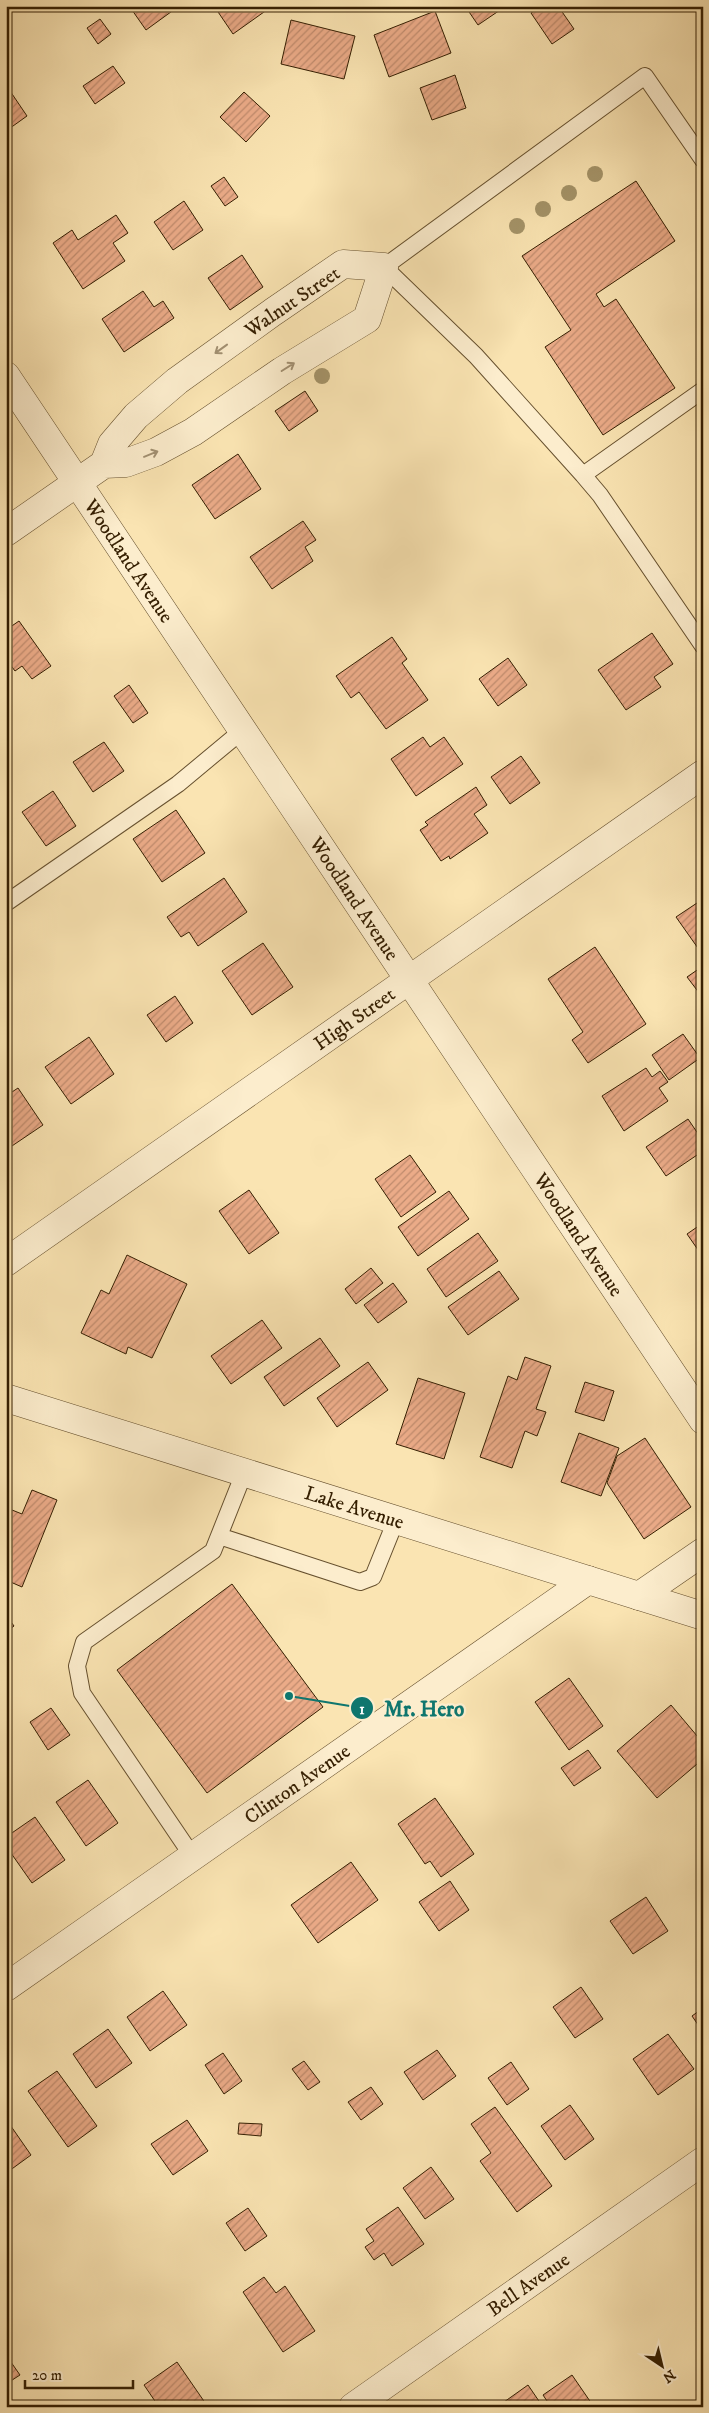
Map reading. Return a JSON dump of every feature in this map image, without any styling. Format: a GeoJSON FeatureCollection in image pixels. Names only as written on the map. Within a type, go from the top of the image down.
{"type":"FeatureCollection","features":[{"type":"Feature","properties":{"kind":"street","name":"Walnut Street"},"geometry":{"type":"LineString","coordinates":[[104,464],[112,444],[136,416],[177,382],[273,312],[343,264],[384,267]]}},
{"type":"Feature","properties":{"kind":"street"},"geometry":{"type":"LineString","coordinates":[[6,532],[104,464],[133,461],[156,452],[193,432],[282,371],[367,319],[384,267]]}},
{"type":"Feature","properties":{"kind":"street","name":"Woodland Avenue"},"geometry":{"type":"LineString","coordinates":[[6,376],[703,1420]]}},
{"type":"Feature","properties":{"kind":"street","name":"High Street"},"geometry":{"type":"LineString","coordinates":[[6,1262],[703,774]]}},
{"type":"Feature","properties":{"kind":"street","name":"Lake Avenue"},"geometry":{"type":"LineString","coordinates":[[6,1398],[703,1616]]}},
{"type":"Feature","properties":{"kind":"street"},"geometry":{"type":"LineString","coordinates":[[639,1596],[703,1552]]}},
{"type":"Feature","properties":{"kind":"street","name":"Clinton Avenue"},"geometry":{"type":"LineString","coordinates":[[6,1988],[588,1580]]}},
{"type":"Feature","properties":{"kind":"street","name":"Bell Avenue"},"geometry":{"type":"LineString","coordinates":[[353,2407],[703,2161]]}},
{"type":"Feature","properties":{"kind":"lane"},"geometry":{"type":"LineString","coordinates":[[703,160],[645,76],[384,267],[476,356],[600,495],[703,646]]}},
{"type":"Feature","properties":{"kind":"lane"},"geometry":{"type":"LineString","coordinates":[[583,475],[703,390]]}},
{"type":"Feature","properties":{"kind":"lane"},"geometry":{"type":"LineString","coordinates":[[6,903],[178,784],[243,730]]}},
{"type":"Feature","properties":{"kind":"lane"},"geometry":{"type":"LineString","coordinates":[[193,1857],[82,1693],[77,1666],[84,1642],[213,1551],[244,1472]]}},
{"type":"Feature","properties":{"kind":"lane"},"geometry":{"type":"LineString","coordinates":[[219,1536],[360,1582],[373,1577],[396,1520]]}},
{"type":"Feature","properties":{"kind":"building"},"geometry":{"type":"Polygon","coordinates":[[[138,6],[173,6],[175,9],[146,30],[132,10],[138,6]]]}},
{"type":"Feature","properties":{"kind":"building"},"geometry":{"type":"Polygon","coordinates":[[[214,6],[270,6],[271,7],[233,34],[214,6]]]}},
{"type":"Feature","properties":{"kind":"building"},"geometry":{"type":"Polygon","coordinates":[[[465,6],[506,6],[478,25],[465,6]]]}},
{"type":"Feature","properties":{"kind":"building"},"geometry":{"type":"Polygon","coordinates":[[[542,6],[558,6],[574,29],[552,44],[531,13],[542,6]]]}},
{"type":"Feature","properties":{"kind":"building"},"geometry":{"type":"Polygon","coordinates":[[[435,11],[451,53],[389,77],[374,35],[435,11]]]}},
{"type":"Feature","properties":{"kind":"building"},"geometry":{"type":"Polygon","coordinates":[[[100,19],[111,34],[98,44],[87,28],[100,19]]]}},
{"type":"Feature","properties":{"kind":"building"},"geometry":{"type":"Polygon","coordinates":[[[291,20],[355,36],[344,79],[281,64],[291,20]]]}},
{"type":"Feature","properties":{"kind":"building"},"geometry":{"type":"Polygon","coordinates":[[[113,66],[125,83],[95,104],[83,86],[113,66]]]}},
{"type":"Feature","properties":{"kind":"building"},"geometry":{"type":"Polygon","coordinates":[[[455,75],[466,108],[432,120],[420,88],[455,75]]]}},
{"type":"Feature","properties":{"kind":"building"},"geometry":{"type":"Polygon","coordinates":[[[6,85],[27,116],[6,131],[6,85]]]}},
{"type":"Feature","properties":{"kind":"building"},"geometry":{"type":"Polygon","coordinates":[[[244,92],[270,116],[246,142],[220,117],[244,92]]]}},
{"type":"Feature","properties":{"kind":"building"},"geometry":{"type":"Polygon","coordinates":[[[224,177],[238,197],[225,206],[211,186],[224,177]]]}},
{"type":"Feature","properties":{"kind":"building"},"geometry":{"type":"Polygon","coordinates":[[[636,181],[675,241],[596,294],[604,307],[616,299],[675,388],[603,435],[545,347],[571,330],[522,256],[636,181]]]}},
{"type":"Feature","properties":{"kind":"building"},"geometry":{"type":"Polygon","coordinates":[[[184,201],[203,230],[173,250],[154,222],[184,201]]]}},
{"type":"Feature","properties":{"kind":"building"},"geometry":{"type":"Polygon","coordinates":[[[116,215],[128,233],[113,243],[125,261],[83,289],[53,243],[72,230],[78,240],[116,215]]]}},
{"type":"Feature","properties":{"kind":"building"},"geometry":{"type":"Polygon","coordinates":[[[242,255],[263,287],[230,310],[208,278],[242,255]]]}},
{"type":"Feature","properties":{"kind":"building"},"geometry":{"type":"Polygon","coordinates":[[[143,291],[154,307],[163,301],[174,318],[124,352],[102,319],[143,291]]]}},
{"type":"Feature","properties":{"kind":"building"},"geometry":{"type":"Polygon","coordinates":[[[305,391],[318,411],[289,431],[275,411],[305,391]]]}},
{"type":"Feature","properties":{"kind":"building"},"geometry":{"type":"Polygon","coordinates":[[[238,454],[261,489],[215,519],[192,485],[238,454]]]}},
{"type":"Feature","properties":{"kind":"building"},"geometry":{"type":"Polygon","coordinates":[[[303,521],[316,540],[305,547],[313,561],[272,589],[250,557],[303,521]]]}},
{"type":"Feature","properties":{"kind":"building"},"geometry":{"type":"Polygon","coordinates":[[[19,621],[51,666],[32,679],[22,666],[15,671],[6,659],[6,630],[19,621]]]}},
{"type":"Feature","properties":{"kind":"building"},"geometry":{"type":"Polygon","coordinates":[[[652,633],[673,664],[654,677],[661,687],[626,710],[598,670],[652,633]]]}},
{"type":"Feature","properties":{"kind":"building"},"geometry":{"type":"Polygon","coordinates":[[[392,637],[407,659],[402,663],[428,700],[386,729],[359,692],[351,698],[336,676],[392,637]]]}},
{"type":"Feature","properties":{"kind":"building"},"geometry":{"type":"Polygon","coordinates":[[[508,658],[527,685],[498,706],[479,679],[508,658]]]}},
{"type":"Feature","properties":{"kind":"building"},"geometry":{"type":"Polygon","coordinates":[[[129,685],[148,713],[133,723],[114,696],[129,685]]]}},
{"type":"Feature","properties":{"kind":"building"},"geometry":{"type":"Polygon","coordinates":[[[423,737],[430,747],[444,737],[463,764],[416,796],[391,759],[423,737]]]}},
{"type":"Feature","properties":{"kind":"building"},"geometry":{"type":"Polygon","coordinates":[[[104,742],[124,771],[93,792],[73,762],[104,742]]]}},
{"type":"Feature","properties":{"kind":"building"},"geometry":{"type":"Polygon","coordinates":[[[521,756],[540,783],[510,804],[491,777],[521,756]]]}},
{"type":"Feature","properties":{"kind":"building"},"geometry":{"type":"Polygon","coordinates":[[[476,787],[487,805],[474,814],[488,833],[450,859],[449,856],[441,861],[420,830],[428,825],[425,822],[476,787]]]}},
{"type":"Feature","properties":{"kind":"building"},"geometry":{"type":"Polygon","coordinates":[[[53,791],[76,826],[46,846],[22,812],[53,791]]]}},
{"type":"Feature","properties":{"kind":"building"},"geometry":{"type":"Polygon","coordinates":[[[176,810],[205,853],[162,882],[133,839],[176,810]]]}},
{"type":"Feature","properties":{"kind":"building"},"geometry":{"type":"Polygon","coordinates":[[[224,878],[247,912],[198,946],[189,932],[181,937],[167,917],[224,878]]]}},
{"type":"Feature","properties":{"kind":"building"},"geometry":{"type":"Polygon","coordinates":[[[703,899],[703,950],[700,951],[676,917],[703,899]]]}},
{"type":"Feature","properties":{"kind":"building"},"geometry":{"type":"Polygon","coordinates":[[[263,943],[293,987],[252,1015],[222,971],[263,943]]]}},
{"type":"Feature","properties":{"kind":"building"},"geometry":{"type":"Polygon","coordinates":[[[595,947],[646,1024],[588,1063],[572,1040],[583,1032],[548,979],[595,947]]]}},
{"type":"Feature","properties":{"kind":"building"},"geometry":{"type":"Polygon","coordinates":[[[703,966],[703,998],[687,977],[703,966]]]}},
{"type":"Feature","properties":{"kind":"building"},"geometry":{"type":"Polygon","coordinates":[[[175,996],[193,1023],[166,1042],[147,1015],[175,996]]]}},
{"type":"Feature","properties":{"kind":"building"},"geometry":{"type":"Polygon","coordinates":[[[683,1034],[700,1058],[669,1080],[652,1055],[683,1034]]]}},
{"type":"Feature","properties":{"kind":"building"},"geometry":{"type":"Polygon","coordinates":[[[89,1037],[114,1074],[71,1104],[45,1067],[89,1037]]]}},
{"type":"Feature","properties":{"kind":"building"},"geometry":{"type":"Polygon","coordinates":[[[646,1068],[652,1077],[660,1071],[668,1082],[659,1088],[668,1101],[624,1131],[602,1096],[646,1068]]]}},
{"type":"Feature","properties":{"kind":"building"},"geometry":{"type":"Polygon","coordinates":[[[18,1088],[43,1125],[6,1150],[6,1096],[18,1088]]]}},
{"type":"Feature","properties":{"kind":"building"},"geometry":{"type":"Polygon","coordinates":[[[688,1119],[703,1141],[703,1151],[666,1176],[646,1147],[688,1119]]]}},
{"type":"Feature","properties":{"kind":"building"},"geometry":{"type":"Polygon","coordinates":[[[410,1155],[436,1192],[401,1217],[375,1179],[410,1155]]]}},
{"type":"Feature","properties":{"kind":"building"},"geometry":{"type":"Polygon","coordinates":[[[249,1190],[279,1233],[249,1254],[219,1211],[249,1190]]]}},
{"type":"Feature","properties":{"kind":"building"},"geometry":{"type":"Polygon","coordinates":[[[449,1191],[469,1219],[418,1256],[398,1227],[449,1191]]]}},
{"type":"Feature","properties":{"kind":"building"},"geometry":{"type":"Polygon","coordinates":[[[703,1223],[703,1257],[687,1234],[703,1223]]]}},
{"type":"Feature","properties":{"kind":"building"},"geometry":{"type":"Polygon","coordinates":[[[478,1233],[498,1261],[446,1297],[427,1269],[478,1233]]]}},
{"type":"Feature","properties":{"kind":"building"},"geometry":{"type":"Polygon","coordinates":[[[127,1255],[187,1284],[152,1358],[128,1347],[126,1354],[81,1333],[101,1290],[109,1294],[127,1255]]]}},
{"type":"Feature","properties":{"kind":"building"},"geometry":{"type":"Polygon","coordinates":[[[371,1268],[383,1283],[356,1304],[345,1289],[371,1268]]]}},
{"type":"Feature","properties":{"kind":"building"},"geometry":{"type":"Polygon","coordinates":[[[499,1271],[519,1299],[468,1335],[448,1307],[499,1271]]]}},
{"type":"Feature","properties":{"kind":"building"},"geometry":{"type":"Polygon","coordinates":[[[393,1283],[407,1302],[378,1323],[364,1305],[393,1283]]]}},
{"type":"Feature","properties":{"kind":"building"},"geometry":{"type":"Polygon","coordinates":[[[262,1320],[282,1348],[231,1384],[211,1356],[262,1320]]]}},
{"type":"Feature","properties":{"kind":"building"},"geometry":{"type":"Polygon","coordinates":[[[320,1338],[340,1366],[284,1406],[264,1377],[320,1338]]]}},
{"type":"Feature","properties":{"kind":"building"},"geometry":{"type":"Polygon","coordinates":[[[525,1357],[551,1366],[536,1409],[546,1412],[537,1436],[525,1431],[512,1468],[480,1457],[508,1376],[517,1380],[525,1357]]]}},
{"type":"Feature","properties":{"kind":"building"},"geometry":{"type":"Polygon","coordinates":[[[368,1362],[388,1390],[337,1427],[317,1398],[368,1362]]]}},
{"type":"Feature","properties":{"kind":"building"},"geometry":{"type":"Polygon","coordinates":[[[418,1378],[465,1393],[444,1459],[396,1444],[418,1378]]]}},
{"type":"Feature","properties":{"kind":"building"},"geometry":{"type":"Polygon","coordinates":[[[585,1382],[614,1391],[604,1421],[575,1412],[585,1382]]]}},
{"type":"Feature","properties":{"kind":"building"},"geometry":{"type":"Polygon","coordinates":[[[579,1433],[619,1448],[601,1496],[561,1482],[579,1433]]]}},
{"type":"Feature","properties":{"kind":"building"},"geometry":{"type":"Polygon","coordinates":[[[645,1438],[691,1507],[644,1539],[607,1483],[617,1456],[645,1438]]]}},
{"type":"Feature","properties":{"kind":"building"},"geometry":{"type":"Polygon","coordinates":[[[32,1490],[57,1500],[22,1587],[6,1580],[6,1525],[12,1510],[22,1514],[32,1490]]]}},
{"type":"Feature","properties":{"kind":"building"},"geometry":{"type":"Polygon","coordinates":[[[232,1584],[323,1707],[207,1793],[117,1670],[232,1584]]]}},
{"type":"Feature","properties":{"kind":"building"},"geometry":{"type":"Polygon","coordinates":[[[6,1615],[14,1626],[6,1632],[6,1615]]]}},
{"type":"Feature","properties":{"kind":"building"},"geometry":{"type":"Polygon","coordinates":[[[569,1678],[603,1726],[569,1750],[535,1702],[569,1678]]]}},
{"type":"Feature","properties":{"kind":"building"},"geometry":{"type":"Polygon","coordinates":[[[671,1705],[703,1743],[703,1759],[657,1798],[617,1751],[671,1705]]]}},
{"type":"Feature","properties":{"kind":"building"},"geometry":{"type":"Polygon","coordinates":[[[51,1708],[70,1735],[48,1750],[30,1722],[51,1708]]]}},
{"type":"Feature","properties":{"kind":"building"},"geometry":{"type":"Polygon","coordinates":[[[588,1750],[601,1768],[574,1786],[561,1768],[588,1750]]]}},
{"type":"Feature","properties":{"kind":"building"},"geometry":{"type":"Polygon","coordinates":[[[88,1780],[118,1823],[86,1846],[56,1802],[88,1780]]]}},
{"type":"Feature","properties":{"kind":"building"},"geometry":{"type":"Polygon","coordinates":[[[435,1798],[474,1854],[441,1877],[430,1861],[425,1864],[398,1824],[435,1798]]]}},
{"type":"Feature","properties":{"kind":"building"},"geometry":{"type":"Polygon","coordinates":[[[35,1817],[65,1860],[32,1883],[6,1846],[6,1837],[35,1817]]]}},
{"type":"Feature","properties":{"kind":"building"},"geometry":{"type":"Polygon","coordinates":[[[351,1862],[378,1900],[318,1943],[291,1905],[351,1862]]]}},
{"type":"Feature","properties":{"kind":"building"},"geometry":{"type":"Polygon","coordinates":[[[450,1881],[469,1910],[439,1931],[419,1902],[450,1881]]]}},
{"type":"Feature","properties":{"kind":"building"},"geometry":{"type":"Polygon","coordinates":[[[646,1897],[668,1931],[633,1954],[610,1921],[646,1897]]]}},
{"type":"Feature","properties":{"kind":"building"},"geometry":{"type":"Polygon","coordinates":[[[581,1987],[603,2019],[575,2038],[553,2007],[581,1987]]]}},
{"type":"Feature","properties":{"kind":"building"},"geometry":{"type":"Polygon","coordinates":[[[163,1991],[187,2025],[150,2051],[127,2017],[163,1991]]]}},
{"type":"Feature","properties":{"kind":"building"},"geometry":{"type":"Polygon","coordinates":[[[703,2008],[703,2032],[692,2016],[703,2008]]]}},
{"type":"Feature","properties":{"kind":"building"},"geometry":{"type":"Polygon","coordinates":[[[108,2029],[132,2063],[96,2088],[73,2054],[108,2029]]]}},
{"type":"Feature","properties":{"kind":"building"},"geometry":{"type":"Polygon","coordinates":[[[668,2034],[694,2069],[658,2095],[633,2059],[668,2034]]]}},
{"type":"Feature","properties":{"kind":"building"},"geometry":{"type":"Polygon","coordinates":[[[437,2050],[456,2076],[423,2100],[404,2072],[437,2050]]]}},
{"type":"Feature","properties":{"kind":"building"},"geometry":{"type":"Polygon","coordinates":[[[223,2053],[242,2081],[224,2094],[205,2065],[223,2053]]]}},
{"type":"Feature","properties":{"kind":"building"},"geometry":{"type":"Polygon","coordinates":[[[304,2061],[320,2082],[308,2090],[292,2069],[304,2061]]]}},
{"type":"Feature","properties":{"kind":"building"},"geometry":{"type":"Polygon","coordinates":[[[511,2062],[529,2089],[507,2105],[488,2078],[511,2062]]]}},
{"type":"Feature","properties":{"kind":"building"},"geometry":{"type":"Polygon","coordinates":[[[57,2071],[97,2126],[68,2147],[28,2091],[57,2071]]]}},
{"type":"Feature","properties":{"kind":"building"},"geometry":{"type":"Polygon","coordinates":[[[371,2087],[383,2104],[361,2120],[348,2102],[371,2087]]]}},
{"type":"Feature","properties":{"kind":"building"},"geometry":{"type":"Polygon","coordinates":[[[570,2105],[594,2139],[565,2160],[541,2126],[570,2105]]]}},
{"type":"Feature","properties":{"kind":"building"},"geometry":{"type":"Polygon","coordinates":[[[495,2107],[552,2186],[517,2212],[480,2161],[491,2153],[471,2124],[495,2107]]]}},
{"type":"Feature","properties":{"kind":"building"},"geometry":{"type":"Polygon","coordinates":[[[6,2119],[31,2155],[9,2171],[6,2168],[6,2119]]]}},
{"type":"Feature","properties":{"kind":"building"},"geometry":{"type":"Polygon","coordinates":[[[187,2120],[208,2151],[173,2175],[151,2144],[187,2120]]]}},
{"type":"Feature","properties":{"kind":"building"},"geometry":{"type":"Polygon","coordinates":[[[239,2123],[262,2124],[261,2136],[238,2134],[239,2123]]]}},
{"type":"Feature","properties":{"kind":"building"},"geometry":{"type":"Polygon","coordinates":[[[431,2167],[454,2199],[425,2219],[403,2188],[431,2167]]]}},
{"type":"Feature","properties":{"kind":"building"},"geometry":{"type":"Polygon","coordinates":[[[398,2207],[424,2244],[392,2266],[384,2253],[374,2260],[365,2247],[374,2241],[366,2229],[398,2207]]]}},
{"type":"Feature","properties":{"kind":"building"},"geometry":{"type":"Polygon","coordinates":[[[248,2208],[267,2236],[245,2251],[226,2223],[248,2208]]]}},
{"type":"Feature","properties":{"kind":"building"},"geometry":{"type":"Polygon","coordinates":[[[264,2277],[276,2293],[285,2286],[315,2331],[283,2352],[243,2292],[264,2277]]]}},
{"type":"Feature","properties":{"kind":"building"},"geometry":{"type":"Polygon","coordinates":[[[6,2355],[20,2375],[6,2384],[6,2355]]]}},
{"type":"Feature","properties":{"kind":"building"},"geometry":{"type":"Polygon","coordinates":[[[177,2362],[208,2407],[159,2407],[144,2385],[177,2362]]]}},
{"type":"Feature","properties":{"kind":"building"},"geometry":{"type":"Polygon","coordinates":[[[572,2375],[594,2407],[551,2407],[543,2395],[572,2375]]]}},
{"type":"Feature","properties":{"kind":"building"},"geometry":{"type":"Polygon","coordinates":[[[528,2385],[543,2407],[497,2407],[528,2385]]]}},
{"type":"Feature","properties":{"kind":"place","name":"Mr. Hero"},"geometry":{"type":"Point","coordinates":[289,1696]}}]}
